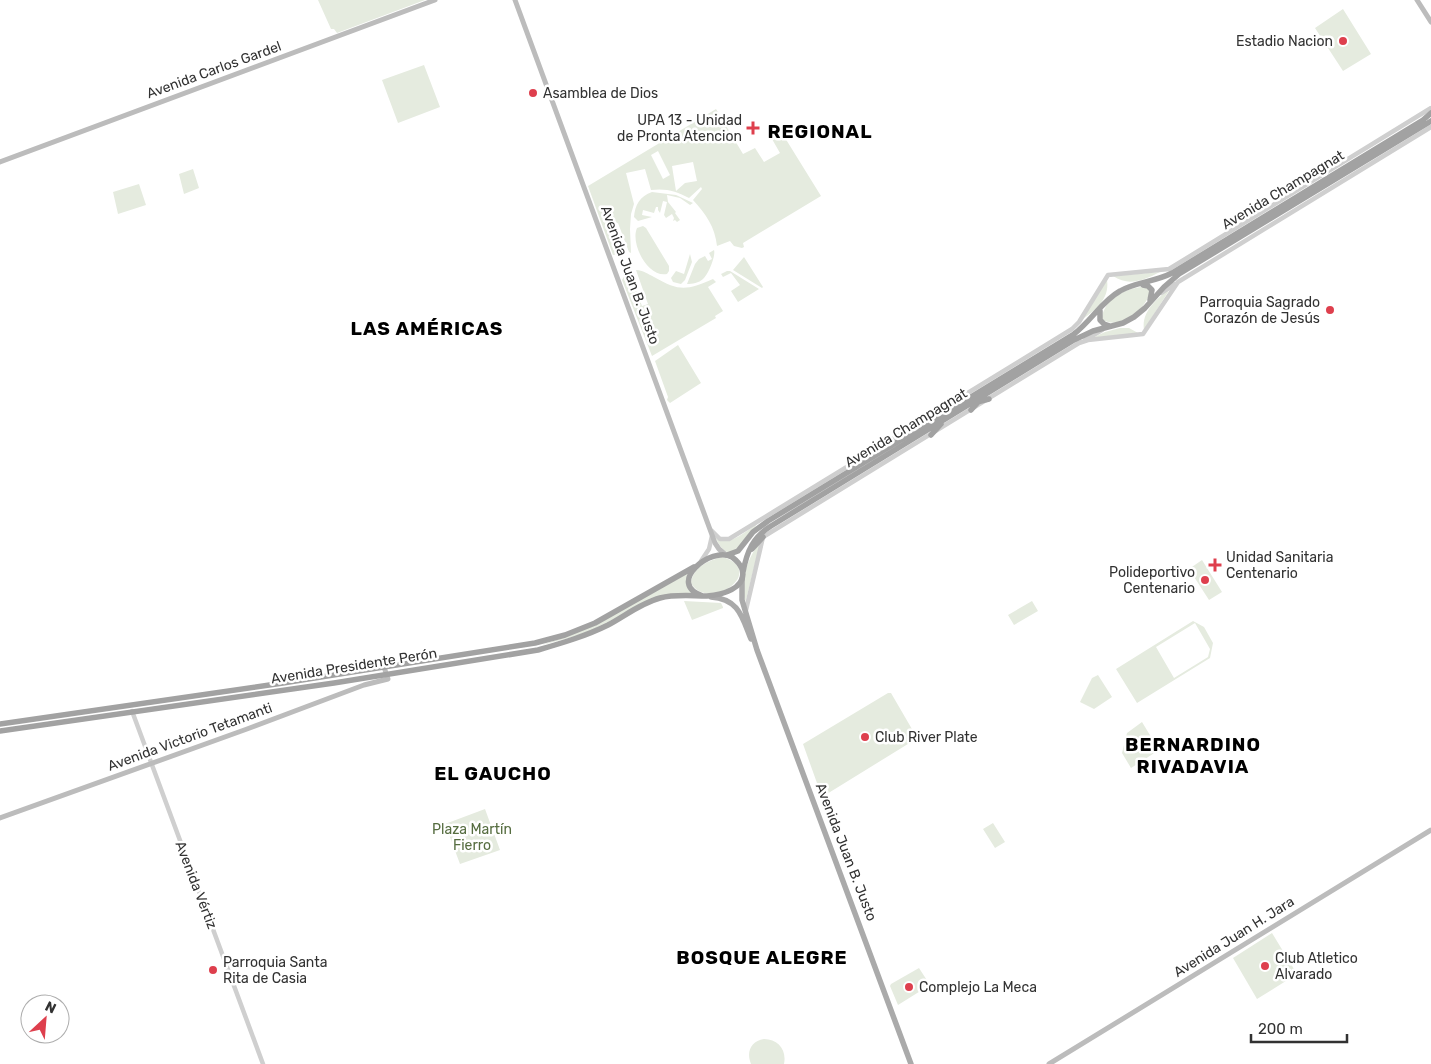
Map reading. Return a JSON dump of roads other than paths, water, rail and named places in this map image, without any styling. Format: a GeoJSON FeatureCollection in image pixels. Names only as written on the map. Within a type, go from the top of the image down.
{"type":"FeatureCollection","features":[{"type":"Feature","properties":{"kind":"highway","name":"Avenida Champagnat"},"geometry":{"type":"LineString","coordinates":[[985,392],[1074,334],[1110,298],[1119,292],[1128,287],[1172,273],[1423,120],[1431,113]]}},
{"type":"Feature","properties":{"kind":"highway","name":"Avenida Champagnat"},"geometry":{"type":"LineString","coordinates":[[727,555],[738,552],[753,532],[1077,338],[1134,317],[1179,274],[1431,126]]}},
{"type":"Feature","properties":{"kind":"highway"},"geometry":{"type":"LineString","coordinates":[[1138,285],[1146,285],[1152,290],[1148,304]]}},
{"type":"Feature","properties":{"kind":"highway"},"geometry":{"type":"LineString","coordinates":[[1099,310],[1100,320],[1107,325],[1114,325]]}},
{"type":"Feature","properties":{"kind":"highway"},"geometry":{"type":"LineString","coordinates":[[967,403],[973,393],[985,392]]}},
{"type":"Feature","properties":{"kind":"highway"},"geometry":{"type":"LineString","coordinates":[[967,403],[978,402],[985,392]]}},
{"type":"Feature","properties":{"kind":"highway"},"geometry":{"type":"LineString","coordinates":[[926,428],[932,418],[944,417]]}},
{"type":"Feature","properties":{"kind":"highway"},"geometry":{"type":"LineString","coordinates":[[926,428],[939,427],[944,417]]}},
{"type":"Feature","properties":{"kind":"highway","name":"Avenida Champagnat"},"geometry":{"type":"LineString","coordinates":[[742,576],[746,556],[755,539],[763,531],[926,428]]}},
{"type":"Feature","properties":{"kind":"highway"},"geometry":{"type":"LineString","coordinates":[[753,532],[770,514]]}},
{"type":"Feature","properties":{"kind":"highway"},"geometry":{"type":"LineString","coordinates":[[746,556],[763,537]]}},
{"type":"Feature","properties":{"kind":"highway"},"geometry":{"type":"LineString","coordinates":[[727,555],[738,563],[742,576],[737,586],[732,590],[705,596],[694,592],[689,584],[690,575],[697,565],[715,556],[727,555]]}},
{"type":"Feature","properties":{"kind":"highway","name":"Avenida Presidente Perón"},"geometry":{"type":"LineString","coordinates":[[0,731],[536,643],[566,635],[605,618],[697,565]]}},
{"type":"Feature","properties":{"kind":"highway","name":"Avenida Presidente Perón"},"geometry":{"type":"LineString","coordinates":[[0,724],[388,676],[538,650],[597,630],[655,599],[675,596],[705,596]]}},
{"type":"Feature","properties":{"kind":"main road","name":"Avenida Carlos Gardel"},"geometry":{"type":"LineString","coordinates":[[0,162],[435,0]]}},
{"type":"Feature","properties":{"kind":"main road","name":"Avenida Juan B. Justo"},"geometry":{"type":"LineString","coordinates":[[515,0],[717,546],[727,555]]}},
{"type":"Feature","properties":{"kind":"main road"},"geometry":{"type":"LineString","coordinates":[[1417,0],[1431,22]]}},
{"type":"Feature","properties":{"kind":"main road","name":"Avenida Juan B. Justo"},"geometry":{"type":"LineString","coordinates":[[742,576],[741,594],[757,650],[911,1064]]}},
{"type":"Feature","properties":{"kind":"main road","name":"Avenida Juan B. Justo"},"geometry":{"type":"LineString","coordinates":[[705,596],[724,599],[736,607],[742,615],[757,650]]}},
{"type":"Feature","properties":{"kind":"main road"},"geometry":{"type":"LineString","coordinates":[[384,667],[388,676]]}},
{"type":"Feature","properties":{"kind":"main road","name":"Avenida Victorio Tetamanti"},"geometry":{"type":"LineString","coordinates":[[0,818],[255,727],[388,676]]}},
{"type":"Feature","properties":{"kind":"main road","name":"Avenida Juan H. Jara"},"geometry":{"type":"LineString","coordinates":[[1049,1064],[1431,830]]}},
{"type":"Feature","properties":{"kind":"street","name":"Avenida Champagnat"},"geometry":{"type":"LineString","coordinates":[[1145,283],[1431,108]]}},
{"type":"Feature","properties":{"kind":"street","name":"Avenida Champagnat"},"geometry":{"type":"LineString","coordinates":[[1153,298],[1431,126]]}},
{"type":"Feature","properties":{"kind":"street","name":"Avenida Champagnat"},"geometry":{"type":"LineString","coordinates":[[1072,329],[1108,275],[1169,269]]}},
{"type":"Feature","properties":{"kind":"street","name":"Avenida Champagnat"},"geometry":{"type":"LineString","coordinates":[[1079,343],[1088,340],[1142,334],[1178,282]]}},
{"type":"Feature","properties":{"kind":"street","name":"Avenida Champagnat"},"geometry":{"type":"LineString","coordinates":[[985,392],[1099,310]]}},
{"type":"Feature","properties":{"kind":"street","name":"Avenida Champagnat"},"geometry":{"type":"LineString","coordinates":[[763,537],[944,417],[985,392],[1107,327]]}},
{"type":"Feature","properties":{"kind":"street","name":"Avenida Champagnat"},"geometry":{"type":"LineString","coordinates":[[711,530],[720,539],[728,540],[770,514],[926,428]]}},
{"type":"Feature","properties":{"kind":"street"},"geometry":{"type":"LineString","coordinates":[[697,565],[709,549],[711,530]]}},
{"type":"Feature","properties":{"kind":"street"},"geometry":{"type":"LineString","coordinates":[[746,611],[763,537]]}},
{"type":"Feature","properties":{"kind":"street","name":"Avenida Vértiz"},"geometry":{"type":"LineString","coordinates":[[132,709],[263,1064]]}},
{"type":"Feature","properties":{"kind":"place","name":"Estadio Nacion"},"geometry":{"type":"Point","coordinates":[1343,41]}},
{"type":"Feature","properties":{"kind":"place","name":"Asamblea de Dios"},"geometry":{"type":"Point","coordinates":[533,93]}},
{"type":"Feature","properties":{"kind":"place","name":"UPA 13 - Unidad de Pronta Atencion"},"geometry":{"type":"Point","coordinates":[753,128]}},
{"type":"Feature","properties":{"kind":"place","name":"Parroquia Sagrado Corazón de Jesús"},"geometry":{"type":"Point","coordinates":[1330,310]}},
{"type":"Feature","properties":{"kind":"place","name":"Unidad Sanitaria Centenario"},"geometry":{"type":"Point","coordinates":[1215,565]}},
{"type":"Feature","properties":{"kind":"place","name":"Polideportivo Centenario"},"geometry":{"type":"Point","coordinates":[1205,580]}},
{"type":"Feature","properties":{"kind":"place","name":"Club River Plate"},"geometry":{"type":"Point","coordinates":[865,737]}},
{"type":"Feature","properties":{"kind":"place","name":"Club Atletico Alvarado"},"geometry":{"type":"Point","coordinates":[1265,966]}},
{"type":"Feature","properties":{"kind":"place","name":"Parroquia Santa Rita de Casia"},"geometry":{"type":"Point","coordinates":[213,970]}},
{"type":"Feature","properties":{"kind":"place","name":"Complejo La Meca"},"geometry":{"type":"Point","coordinates":[909,987]}},
{"type":"Feature","properties":{"kind":"district","name":"REGIONAL"},"geometry":{"type":"Point","coordinates":[820,131]}},
{"type":"Feature","properties":{"kind":"district","name":"LAS AMÉRICAS"},"geometry":{"type":"Point","coordinates":[427,328]}},
{"type":"Feature","properties":{"kind":"district","name":"BERNARDINO RIVADAVIA"},"geometry":{"type":"Point","coordinates":[1193,755]}},
{"type":"Feature","properties":{"kind":"district","name":"EL GAUCHO"},"geometry":{"type":"Point","coordinates":[493,773]}},
{"type":"Feature","properties":{"kind":"district","name":"BOSQUE ALEGRE"},"geometry":{"type":"Point","coordinates":[762,957]}},
{"type":"Feature","properties":{"kind":"park label","name":"Plaza Martín Fierro"},"geometry":{"type":"Point","coordinates":[472,838]}}]}
